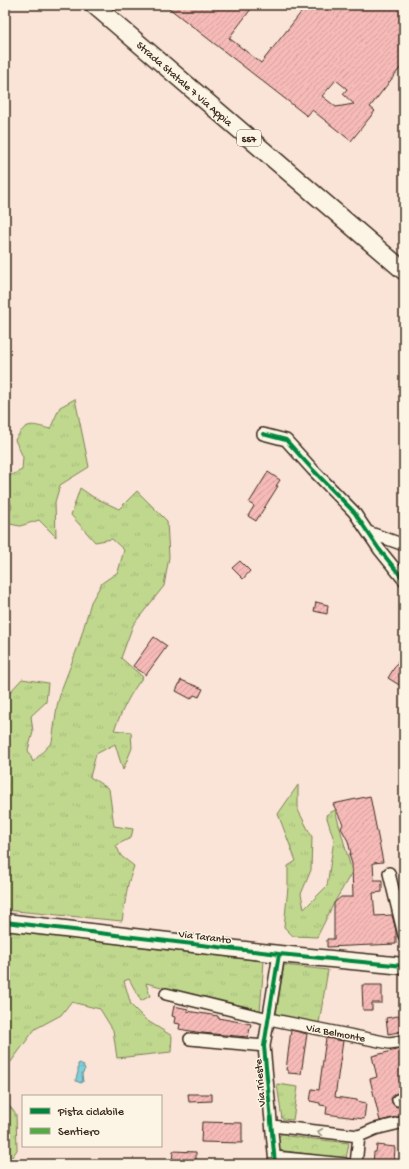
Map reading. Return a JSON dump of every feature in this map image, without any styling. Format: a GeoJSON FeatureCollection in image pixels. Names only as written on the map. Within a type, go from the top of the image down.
{"type":"FeatureCollection","features":[{"type":"Feature","properties":{"kind":"main road","name":"Strada Statale 7 Via Appia"},"geometry":{"type":"LineString","coordinates":[[94,5],[404,271]]}},
{"type":"Feature","properties":{"kind":"street"},"geometry":{"type":"LineString","coordinates":[[263,434],[286,440],[354,512],[379,549],[404,580]]}},
{"type":"Feature","properties":{"kind":"street"},"geometry":{"type":"LineString","coordinates":[[368,532],[404,545]]}},
{"type":"Feature","properties":{"kind":"street"},"geometry":{"type":"LineString","coordinates":[[389,873],[404,935]]}},
{"type":"Feature","properties":{"kind":"street","name":"Via Taranto"},"geometry":{"type":"LineString","coordinates":[[5,922],[280,954],[404,966]]}},
{"type":"Feature","properties":{"kind":"street","name":"Via Trieste"},"geometry":{"type":"LineString","coordinates":[[275,1160],[264,1046],[280,954]]}},
{"type":"Feature","properties":{"kind":"street","name":"Via Belmonte"},"geometry":{"type":"LineString","coordinates":[[166,994],[269,1019],[389,1043],[404,1041]]}},
{"type":"Feature","properties":{"kind":"street"},"geometry":{"type":"LineString","coordinates":[[190,1039],[264,1046]]}},
{"type":"Feature","properties":{"kind":"street"},"geometry":{"type":"LineString","coordinates":[[272,1126],[359,1136],[375,1129],[404,1122]]}},
{"type":"Feature","properties":{"kind":"street"},"geometry":{"type":"LineString","coordinates":[[356,1164],[359,1136]]}},
{"type":"Feature","properties":{"kind":"street"},"geometry":{"type":"LineString","coordinates":[[275,1160],[345,1164]]}},
{"type":"Feature","properties":{"kind":"green space"},"geometry":{"type":"Polygon","coordinates":[[[75,399],[89,467],[60,485],[55,502],[56,537],[39,520],[20,526],[5,523],[5,520],[12,507],[5,488],[5,478],[22,470],[23,457],[15,440],[26,427],[33,425],[50,429],[60,407],[75,399]]]}},
{"type":"Feature","properties":{"kind":"green space"},"geometry":{"type":"Polygon","coordinates":[[[80,488],[93,497],[119,509],[137,491],[167,521],[169,557],[164,586],[133,625],[121,658],[143,677],[130,696],[114,730],[131,732],[132,748],[123,770],[115,744],[96,754],[90,777],[109,789],[114,826],[133,829],[131,838],[116,845],[121,856],[134,866],[128,884],[122,921],[5,910],[5,695],[9,693],[22,679],[48,683],[46,702],[31,716],[33,732],[28,750],[33,762],[52,742],[57,706],[62,688],[79,644],[91,602],[102,583],[118,572],[124,550],[112,539],[95,542],[71,515],[80,488]]]}},
{"type":"Feature","properties":{"kind":"green space"},"geometry":{"type":"Polygon","coordinates":[[[298,785],[298,810],[312,837],[311,870],[301,894],[304,909],[327,886],[334,840],[326,815],[335,810],[352,872],[317,937],[293,936],[284,927],[288,887],[288,866],[296,861],[278,814],[298,785]]]}},
{"type":"Feature","properties":{"kind":"green space"},"geometry":{"type":"Polygon","coordinates":[[[5,929],[264,961],[260,1012],[146,983],[150,996],[141,1001],[129,979],[124,981],[131,1005],[146,1020],[172,1036],[171,1052],[117,1058],[113,1030],[100,1009],[71,1002],[61,1015],[35,1029],[5,1070],[5,929]]]}},
{"type":"Feature","properties":{"kind":"green space"},"geometry":{"type":"Polygon","coordinates":[[[284,965],[328,970],[319,1023],[276,1015],[284,965]]]}},
{"type":"Feature","properties":{"kind":"green space"},"geometry":{"type":"Polygon","coordinates":[[[277,1084],[298,1087],[293,1120],[282,1119],[277,1084]]]}},
{"type":"Feature","properties":{"kind":"green space"},"geometry":{"type":"Polygon","coordinates":[[[5,1101],[16,1114],[17,1150],[7,1164],[5,1164],[5,1101]]]}},
{"type":"Feature","properties":{"kind":"green space"},"geometry":{"type":"Polygon","coordinates":[[[286,1131],[287,1136],[349,1143],[346,1159],[277,1150],[278,1137],[286,1131]]]}},
{"type":"Feature","properties":{"kind":"water"},"geometry":{"type":"Polygon","coordinates":[[[80,1063],[85,1069],[82,1074],[83,1082],[81,1083],[76,1081],[78,1064],[80,1063]]]}},
{"type":"Feature","properties":{"kind":"building"},"geometry":{"type":"Polygon","coordinates":[[[165,5],[254,5],[229,38],[261,63],[307,5],[404,5],[404,63],[370,107],[375,111],[351,141],[312,110],[307,116],[165,5]],[[336,80],[322,96],[336,107],[354,104],[343,94],[347,89],[336,80]]]}},
{"type":"Feature","properties":{"kind":"building"},"geometry":{"type":"Polygon","coordinates":[[[268,472],[280,480],[276,486],[278,486],[256,521],[248,516],[254,506],[249,503],[268,472]]]}},
{"type":"Feature","properties":{"kind":"building"},"geometry":{"type":"Polygon","coordinates":[[[240,561],[250,571],[243,579],[232,568],[240,561]]]}},
{"type":"Feature","properties":{"kind":"building"},"geometry":{"type":"Polygon","coordinates":[[[316,602],[328,605],[327,614],[314,611],[316,602]]]}},
{"type":"Feature","properties":{"kind":"building"},"geometry":{"type":"Polygon","coordinates":[[[154,637],[167,646],[146,675],[133,666],[154,637]]]}},
{"type":"Feature","properties":{"kind":"building"},"geometry":{"type":"Polygon","coordinates":[[[404,652],[404,688],[388,678],[404,652]]]}},
{"type":"Feature","properties":{"kind":"building"},"geometry":{"type":"Polygon","coordinates":[[[181,680],[203,689],[199,697],[194,695],[191,699],[176,691],[181,680]]]}},
{"type":"Feature","properties":{"kind":"building"},"geometry":{"type":"Polygon","coordinates":[[[370,796],[383,862],[373,863],[374,880],[382,880],[382,892],[373,893],[375,916],[392,915],[396,931],[396,944],[327,947],[327,939],[334,939],[334,903],[341,897],[353,897],[352,864],[349,854],[351,854],[348,841],[341,828],[343,824],[333,804],[370,796]]]}},
{"type":"Feature","properties":{"kind":"building"},"geometry":{"type":"Polygon","coordinates":[[[362,985],[382,985],[382,1003],[372,1003],[372,1010],[363,1010],[362,985]]]}},
{"type":"Feature","properties":{"kind":"building"},"geometry":{"type":"Polygon","coordinates":[[[174,1006],[188,1009],[187,1011],[218,1016],[218,1018],[251,1024],[248,1037],[202,1033],[179,1029],[180,1024],[174,1023],[175,1017],[172,1016],[174,1006]]]}},
{"type":"Feature","properties":{"kind":"building"},"geometry":{"type":"Polygon","coordinates":[[[404,1015],[404,1031],[388,1034],[386,1018],[404,1015]]]}},
{"type":"Feature","properties":{"kind":"building"},"geometry":{"type":"Polygon","coordinates":[[[291,1030],[307,1034],[301,1074],[288,1073],[288,1070],[286,1070],[291,1030]]]}},
{"type":"Feature","properties":{"kind":"building"},"geometry":{"type":"Polygon","coordinates":[[[326,1038],[343,1041],[335,1097],[357,1100],[366,1103],[364,1119],[326,1114],[327,1106],[310,1101],[312,1089],[319,1090],[326,1038]]]}},
{"type":"Feature","properties":{"kind":"building"},"geometry":{"type":"Polygon","coordinates":[[[404,1048],[404,1091],[395,1094],[391,1099],[392,1103],[396,1107],[404,1105],[404,1115],[380,1121],[370,1079],[377,1077],[372,1056],[404,1048]]]}},
{"type":"Feature","properties":{"kind":"building"},"geometry":{"type":"Polygon","coordinates":[[[188,1094],[212,1094],[212,1101],[189,1102],[188,1094]]]}},
{"type":"Feature","properties":{"kind":"building"},"geometry":{"type":"Polygon","coordinates":[[[202,1122],[242,1123],[242,1143],[201,1142],[202,1122]]]}},
{"type":"Feature","properties":{"kind":"building"},"geometry":{"type":"Polygon","coordinates":[[[377,1145],[395,1147],[394,1164],[373,1164],[374,1152],[376,1152],[377,1145]]]}},
{"type":"Feature","properties":{"kind":"building"},"geometry":{"type":"Polygon","coordinates":[[[173,1151],[196,1152],[196,1164],[172,1164],[173,1151]]]}},
{"type":"Feature","properties":{"kind":"marked path"},"geometry":{"type":"LineString","coordinates":[[398,1100],[404,1098]]}},
{"type":"Feature","properties":{"kind":"cycle path"},"geometry":{"type":"LineString","coordinates":[[263,434],[286,440],[354,512],[379,549],[404,580]]}},
{"type":"Feature","properties":{"kind":"cycle path"},"geometry":{"type":"LineString","coordinates":[[5,922],[279,954],[404,966]]}},
{"type":"Feature","properties":{"kind":"cycle path"},"geometry":{"type":"LineString","coordinates":[[275,1164],[264,1046],[279,954]]}}]}
